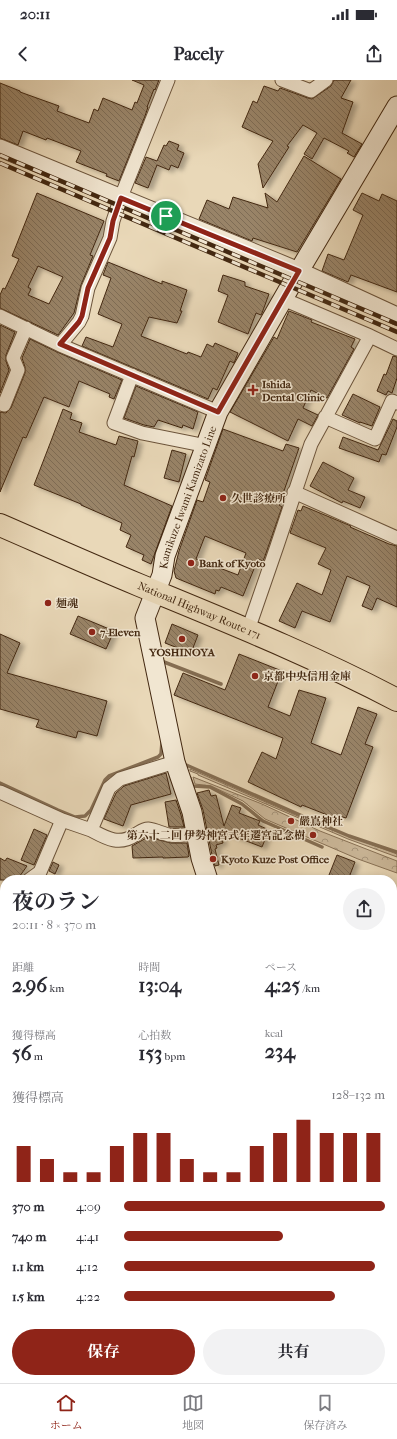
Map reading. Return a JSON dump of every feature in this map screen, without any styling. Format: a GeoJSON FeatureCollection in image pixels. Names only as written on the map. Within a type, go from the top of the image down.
{"type":"FeatureCollection","features":[{"type":"Feature","properties":{"kind":"highway","name":"National Highway Route 171"},"geometry":{"type":"LineString","coordinates":[[0,525],[155,592],[248,630],[361,681],[397,700]]}},
{"type":"Feature","properties":{"kind":"main road","name":"Kamikuze Iwami Kamizato Line"},"geometry":{"type":"LineString","coordinates":[[207,875],[192,812],[175,762],[145,618],[162,575],[165,556],[207,446],[218,412],[299,271],[397,106]]}},
{"type":"Feature","properties":{"kind":"street"},"geometry":{"type":"LineString","coordinates":[[60,344],[79,322],[82,316],[88,288],[110,238],[113,221],[121,198],[168,80]]}},
{"type":"Feature","properties":{"kind":"street"},"geometry":{"type":"LineString","coordinates":[[282,80],[311,91],[326,80]]}},
{"type":"Feature","properties":{"kind":"street"},"geometry":{"type":"LineString","coordinates":[[0,148],[299,271],[397,316]]}},
{"type":"Feature","properties":{"kind":"street"},"geometry":{"type":"LineString","coordinates":[[284,299],[397,348]]}},
{"type":"Feature","properties":{"kind":"street"},"geometry":{"type":"LineString","coordinates":[[0,316],[132,376],[218,412]]}},
{"type":"Feature","properties":{"kind":"street"},"geometry":{"type":"LineString","coordinates":[[4,405],[18,370],[13,358],[26,328]]}},
{"type":"Feature","properties":{"kind":"street"},"geometry":{"type":"LineString","coordinates":[[248,630],[310,444],[370,336]]}},
{"type":"Feature","properties":{"kind":"street"},"geometry":{"type":"LineString","coordinates":[[132,376],[114,423],[142,433],[207,446]]}},
{"type":"Feature","properties":{"kind":"street"},"geometry":{"type":"LineString","coordinates":[[325,417],[375,439],[392,401],[397,403]]}},
{"type":"Feature","properties":{"kind":"street"},"geometry":{"type":"LineString","coordinates":[[294,492],[397,538]]}},
{"type":"Feature","properties":{"kind":"street"},"geometry":{"type":"LineString","coordinates":[[91,830],[109,788],[114,783],[120,779],[175,762]]}},
{"type":"Feature","properties":{"kind":"street"},"geometry":{"type":"LineString","coordinates":[[0,792],[62,820],[121,841],[130,839],[143,830],[148,829],[177,836],[197,833]]}},
{"type":"Feature","properties":{"kind":"street"},"geometry":{"type":"LineString","coordinates":[[36,875],[40,872],[62,820]]}},
{"type":"Feature","properties":{"kind":"green space"},"geometry":{"type":"Polygon","coordinates":[[[190,769],[316,824],[397,854],[397,857],[348,839],[198,775],[190,771],[190,769]]]}},
{"type":"Feature","properties":{"kind":"green space"},"geometry":{"type":"Polygon","coordinates":[[[193,777],[262,804],[320,831],[397,861],[397,873],[358,859],[265,819],[243,801],[211,786],[195,784],[193,777]]]}},
{"type":"Feature","properties":{"kind":"building"},"geometry":{"type":"Polygon","coordinates":[[[132,80],[159,80],[155,90],[154,89],[119,181],[106,176],[107,174],[76,162],[81,151],[47,138],[46,140],[23,131],[18,145],[0,138],[0,83],[59,106],[57,111],[89,123],[94,109],[98,111],[103,98],[132,110],[135,102],[137,103],[144,85],[132,80]]]}},
{"type":"Feature","properties":{"kind":"building"},"geometry":{"type":"Polygon","coordinates":[[[334,80],[351,80],[341,98],[353,102],[342,133],[362,144],[354,157],[347,153],[349,151],[324,138],[312,159],[304,154],[317,133],[303,125],[287,146],[289,147],[263,188],[258,164],[273,141],[242,127],[253,101],[257,103],[264,86],[278,91],[280,88],[312,99],[331,86],[334,80]]]}},
{"type":"Feature","properties":{"kind":"building"},"geometry":{"type":"Polygon","coordinates":[[[169,141],[179,145],[177,150],[184,153],[178,168],[171,165],[169,170],[157,165],[148,188],[135,183],[146,157],[157,161],[164,145],[166,146],[169,141]]]}},
{"type":"Feature","properties":{"kind":"building"},"geometry":{"type":"Polygon","coordinates":[[[304,156],[341,179],[297,252],[253,238],[252,241],[199,219],[207,200],[229,209],[233,197],[268,208],[265,193],[277,202],[304,156]]]}},
{"type":"Feature","properties":{"kind":"building"},"geometry":{"type":"Polygon","coordinates":[[[37,193],[104,221],[90,255],[93,256],[81,285],[74,313],[58,335],[0,308],[0,295],[3,288],[5,289],[19,259],[12,256],[37,193]],[[38,266],[28,287],[31,289],[28,295],[49,304],[63,277],[38,266]]]}},
{"type":"Feature","properties":{"kind":"building"},"geometry":{"type":"Polygon","coordinates":[[[362,193],[379,201],[382,194],[397,201],[397,292],[351,275],[348,282],[322,271],[328,254],[344,260],[363,215],[353,210],[362,193]]]}},
{"type":"Feature","properties":{"kind":"building"},"geometry":{"type":"Polygon","coordinates":[[[108,262],[162,284],[162,281],[187,290],[180,311],[182,311],[177,323],[149,317],[141,336],[187,354],[188,352],[201,357],[207,344],[213,347],[215,343],[238,353],[234,363],[230,361],[217,390],[213,388],[208,399],[82,346],[86,337],[113,347],[122,324],[98,314],[111,278],[103,275],[108,262]]]}},
{"type":"Feature","properties":{"kind":"building"},"geometry":{"type":"Polygon","coordinates":[[[223,275],[245,282],[245,286],[269,294],[261,315],[256,313],[248,334],[218,322],[228,295],[218,291],[223,275]]]}},
{"type":"Feature","properties":{"kind":"building"},"geometry":{"type":"Polygon","coordinates":[[[289,311],[312,320],[311,322],[355,339],[351,347],[354,349],[327,398],[311,390],[303,408],[318,415],[312,426],[298,419],[288,441],[230,412],[274,337],[277,339],[289,311]]]}},
{"type":"Feature","properties":{"kind":"building"},"geometry":{"type":"Polygon","coordinates":[[[0,325],[15,332],[6,355],[9,370],[0,393],[0,325]]]}},
{"type":"Feature","properties":{"kind":"building"},"geometry":{"type":"Polygon","coordinates":[[[30,339],[122,380],[114,399],[109,397],[110,394],[79,381],[69,407],[44,397],[26,438],[23,437],[0,492],[0,412],[6,413],[11,408],[25,373],[22,358],[30,339]]]}},
{"type":"Feature","properties":{"kind":"building"},"geometry":{"type":"Polygon","coordinates":[[[393,356],[397,357],[397,378],[392,393],[388,391],[386,395],[377,391],[384,374],[386,375],[393,356]]]}},
{"type":"Feature","properties":{"kind":"building"},"geometry":{"type":"Polygon","coordinates":[[[136,386],[198,412],[193,429],[183,425],[182,428],[158,420],[154,427],[124,418],[136,386]]]}},
{"type":"Feature","properties":{"kind":"building"},"geometry":{"type":"Polygon","coordinates":[[[353,394],[380,407],[372,426],[360,423],[342,415],[353,394]]]}},
{"type":"Feature","properties":{"kind":"building"},"geometry":{"type":"Polygon","coordinates":[[[63,409],[72,413],[70,419],[82,423],[79,432],[116,445],[119,436],[138,441],[124,485],[172,506],[151,564],[142,560],[144,555],[126,547],[131,535],[120,530],[122,523],[34,485],[63,409]]]}},
{"type":"Feature","properties":{"kind":"building"},"geometry":{"type":"Polygon","coordinates":[[[393,419],[397,421],[397,427],[386,455],[382,454],[379,462],[339,448],[343,437],[378,450],[393,419]]]}},
{"type":"Feature","properties":{"kind":"building"},"geometry":{"type":"Polygon","coordinates":[[[223,429],[283,451],[286,444],[299,448],[279,505],[282,507],[265,556],[263,561],[258,559],[243,596],[221,587],[219,591],[216,590],[215,594],[176,578],[174,571],[179,551],[197,500],[203,502],[210,482],[205,480],[223,429]],[[205,536],[196,559],[238,575],[246,553],[205,536]]]}},
{"type":"Feature","properties":{"kind":"building"},"geometry":{"type":"Polygon","coordinates":[[[172,450],[186,454],[179,482],[164,478],[172,450]]]}},
{"type":"Feature","properties":{"kind":"building"},"geometry":{"type":"Polygon","coordinates":[[[323,462],[354,478],[348,490],[365,497],[360,508],[343,501],[342,503],[310,486],[323,462]]]}},
{"type":"Feature","properties":{"kind":"building"},"geometry":{"type":"Polygon","coordinates":[[[303,506],[389,544],[397,546],[397,607],[377,598],[372,610],[362,606],[370,586],[347,576],[330,622],[302,611],[295,628],[279,621],[297,583],[322,595],[331,570],[318,564],[326,548],[290,533],[298,510],[301,511],[303,506]]]}},
{"type":"Feature","properties":{"kind":"building","name":"7-Eleven"},"geometry":{"type":"Polygon","coordinates":[[[78,616],[114,631],[106,649],[70,634],[78,616]]]}},
{"type":"Feature","properties":{"kind":"building","name":"YOSHINOYA"},"geometry":{"type":"Polygon","coordinates":[[[172,624],[198,635],[191,653],[165,643],[172,624]]]}},
{"type":"Feature","properties":{"kind":"building"},"geometry":{"type":"Polygon","coordinates":[[[0,634],[20,643],[7,673],[107,701],[97,736],[78,731],[76,738],[36,727],[39,720],[0,709],[0,634]]]}},
{"type":"Feature","properties":{"kind":"building"},"geometry":{"type":"Polygon","coordinates":[[[239,654],[282,671],[268,707],[290,716],[299,690],[326,698],[311,743],[341,755],[358,707],[377,714],[365,744],[373,747],[346,818],[336,815],[335,818],[302,805],[301,807],[248,782],[262,752],[276,759],[283,738],[174,695],[183,673],[225,690],[239,654]]]}},
{"type":"Feature","properties":{"kind":"building"},"geometry":{"type":"Polygon","coordinates":[[[166,773],[171,794],[131,805],[123,826],[104,819],[116,793],[124,786],[166,773]]]}},
{"type":"Feature","properties":{"kind":"building"},"geometry":{"type":"Polygon","coordinates":[[[209,790],[211,796],[216,795],[224,826],[232,805],[241,808],[239,813],[260,821],[258,825],[269,830],[262,847],[220,831],[223,843],[216,845],[217,848],[215,849],[219,865],[215,866],[203,810],[197,793],[209,790]]]}},
{"type":"Feature","properties":{"kind":"building"},"geometry":{"type":"Polygon","coordinates":[[[176,800],[184,827],[169,827],[165,802],[176,800]]]}},
{"type":"Feature","properties":{"kind":"building"},"geometry":{"type":"Polygon","coordinates":[[[34,829],[47,835],[34,865],[21,860],[34,829]]]}},
{"type":"Feature","properties":{"kind":"building"},"geometry":{"type":"Polygon","coordinates":[[[148,837],[171,843],[187,843],[189,856],[133,858],[132,846],[148,837]]]}},
{"type":"Feature","properties":{"kind":"building"},"geometry":{"type":"Polygon","coordinates":[[[337,855],[355,862],[350,875],[329,875],[337,855]]]}},
{"type":"Feature","properties":{"kind":"building"},"geometry":{"type":"Polygon","coordinates":[[[0,858],[5,861],[7,858],[27,866],[21,875],[0,875],[0,858]]]}},
{"type":"Feature","properties":{"kind":"building"},"geometry":{"type":"Polygon","coordinates":[[[53,862],[59,865],[55,874],[49,871],[53,862]]]}},
{"type":"Feature","properties":{"kind":"waterway"},"geometry":{"type":"LineString","coordinates":[[162,664],[161,663],[164,662],[221,684]]}},
{"type":"Feature","properties":{"kind":"waterway"},"geometry":{"type":"LineString","coordinates":[[0,783],[75,817],[85,816],[91,810],[105,780],[109,776],[158,757],[161,754],[162,742]]}},
{"type":"Feature","properties":{"kind":"waterway"},"geometry":{"type":"LineString","coordinates":[[184,762],[184,764],[349,836],[397,852]]}},
{"type":"Feature","properties":{"kind":"waterway"},"geometry":{"type":"LineString","coordinates":[[190,778],[193,786],[210,787],[242,804],[263,821],[322,847]]}},
{"type":"Feature","properties":{"kind":"railway"},"geometry":{"type":"LineString","coordinates":[[0,155],[397,324]]}},
{"type":"Feature","properties":{"kind":"railway"},"geometry":{"type":"LineString","coordinates":[[0,163],[397,332]]}},
{"type":"Feature","properties":{"kind":"place","name":"Ishida Dental Clinic"},"geometry":{"type":"Point","coordinates":[253,390]}},
{"type":"Feature","properties":{"kind":"place","name":"久世診療所"},"geometry":{"type":"Point","coordinates":[223,498]}},
{"type":"Feature","properties":{"kind":"place","name":"Bank of Kyoto"},"geometry":{"type":"Point","coordinates":[191,563]}},
{"type":"Feature","properties":{"kind":"place","name":"麺魂"},"geometry":{"type":"Point","coordinates":[48,603]}},
{"type":"Feature","properties":{"kind":"place","name":"7-Eleven"},"geometry":{"type":"Point","coordinates":[92,632]}},
{"type":"Feature","properties":{"kind":"place","name":"YOSHINOYA"},"geometry":{"type":"Point","coordinates":[182,639]}},
{"type":"Feature","properties":{"kind":"place","name":"京都中央信用金庫"},"geometry":{"type":"Point","coordinates":[255,676]}},
{"type":"Feature","properties":{"kind":"place","name":"嚴嶌神社"},"geometry":{"type":"Point","coordinates":[291,821]}},
{"type":"Feature","properties":{"kind":"place","name":"第六十二回 伊勢神宮式年遷宮記念樹"},"geometry":{"type":"Point","coordinates":[313,835]}},
{"type":"Feature","properties":{"kind":"place","name":"Kyoto Kuze Post Office"},"geometry":{"type":"Point","coordinates":[213,859]}},
{"type":"Feature","properties":{"kind":"route"},"geometry":{"type":"LineString","coordinates":[[121,198],[166,216],[299,271],[218,412],[60,344],[79,322],[82,316],[88,288],[110,238],[113,221],[121,198]]}}]}
